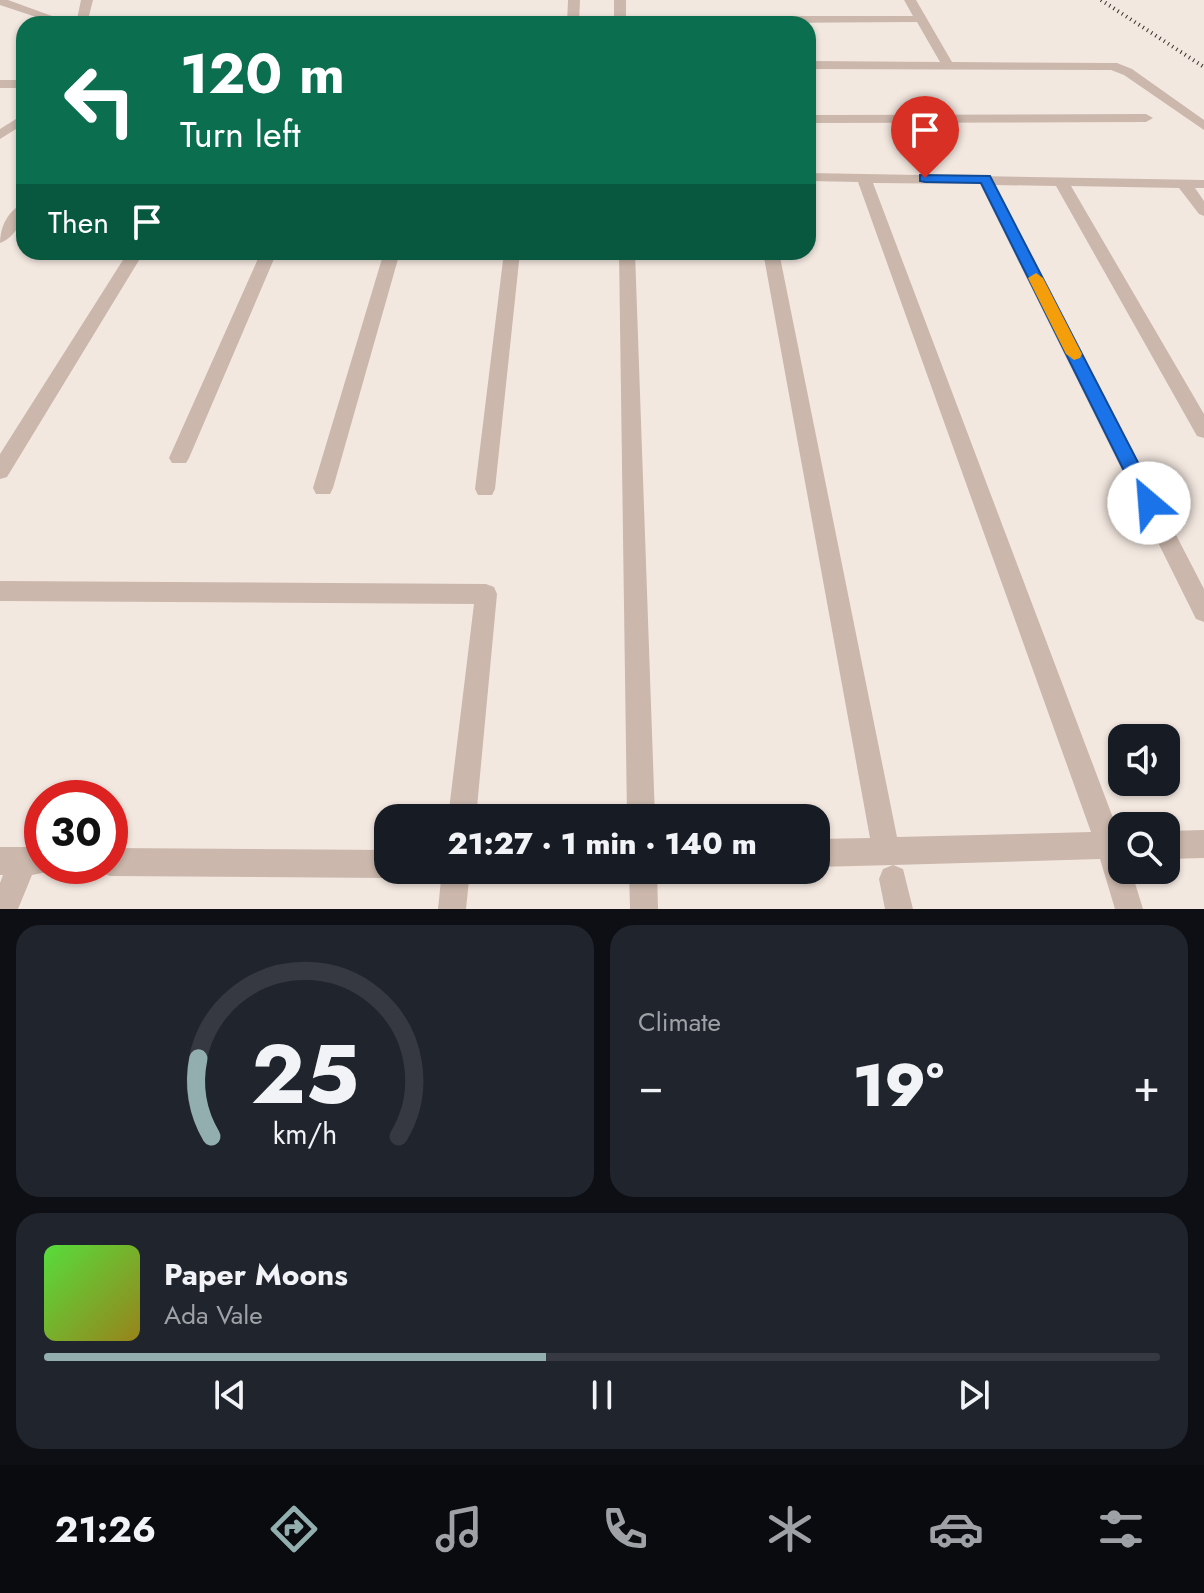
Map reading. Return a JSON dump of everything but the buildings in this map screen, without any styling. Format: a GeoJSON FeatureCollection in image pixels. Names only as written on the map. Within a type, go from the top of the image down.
{"type":"FeatureCollection","features":[{"type":"Feature","properties":{"kind":"street"},"geometry":{"type":"LineString","coordinates":[[910,0],[948,65]]}},
{"type":"Feature","properties":{"kind":"street"},"geometry":{"type":"LineString","coordinates":[[0,1],[14,11],[35,16]]}},
{"type":"Feature","properties":{"kind":"street"},"geometry":{"type":"LineString","coordinates":[[816,20],[921,19]]}},
{"type":"Feature","properties":{"kind":"street"},"geometry":{"type":"LineString","coordinates":[[816,65],[1120,68],[1204,126]]}},
{"type":"Feature","properties":{"kind":"street"},"geometry":{"type":"LineString","coordinates":[[816,119],[1146,118]]}},
{"type":"Feature","properties":{"kind":"street"},"geometry":{"type":"LineString","coordinates":[[816,177],[1204,184]]}},
{"type":"Feature","properties":{"kind":"street"},"geometry":{"type":"LineString","coordinates":[[864,178],[1108,830]]}},
{"type":"Feature","properties":{"kind":"street"},"geometry":{"type":"LineString","coordinates":[[985,179],[1204,612]]}},
{"type":"Feature","properties":{"kind":"street"},"geometry":{"type":"LineString","coordinates":[[1060,180],[1204,431]]}},
{"type":"Feature","properties":{"kind":"street"},"geometry":{"type":"LineString","coordinates":[[1183,183],[1204,211]]}},
{"type":"Feature","properties":{"kind":"street"},"geometry":{"type":"LineString","coordinates":[[0,238],[16,218]]}},
{"type":"Feature","properties":{"kind":"street"},"geometry":{"type":"LineString","coordinates":[[0,471],[131,260]]}},
{"type":"Feature","properties":{"kind":"street"},"geometry":{"type":"LineString","coordinates":[[179,458],[266,260]]}},
{"type":"Feature","properties":{"kind":"street"},"geometry":{"type":"LineString","coordinates":[[323,488],[390,260]]}},
{"type":"Feature","properties":{"kind":"street"},"geometry":{"type":"LineString","coordinates":[[485,489],[511,260]]}},
{"type":"Feature","properties":{"kind":"street"},"geometry":{"type":"LineString","coordinates":[[627,260],[641,804]]}},
{"type":"Feature","properties":{"kind":"street"},"geometry":{"type":"LineString","coordinates":[[773,260],[886,851]]}},
{"type":"Feature","properties":{"kind":"street"},"geometry":{"type":"LineString","coordinates":[[0,591],[486,594],[464,804]]}},
{"type":"Feature","properties":{"kind":"street"},"geometry":{"type":"LineString","coordinates":[[1180,845],[1204,844]]}},
{"type":"Feature","properties":{"kind":"street"},"geometry":{"type":"LineString","coordinates":[[830,853],[1108,849]]}},
{"type":"Feature","properties":{"kind":"street"},"geometry":{"type":"LineString","coordinates":[[4,909],[22,861]]}},
{"type":"Feature","properties":{"kind":"street"},"geometry":{"type":"LineString","coordinates":[[128,862],[374,864]]}},
{"type":"Feature","properties":{"kind":"street"},"geometry":{"type":"LineString","coordinates":[[893,879],[899,909]]}},
{"type":"Feature","properties":{"kind":"street"},"geometry":{"type":"LineString","coordinates":[[452,909],[455,884]]}},
{"type":"Feature","properties":{"kind":"street"},"geometry":{"type":"LineString","coordinates":[[643,884],[644,909]]}},
{"type":"Feature","properties":{"kind":"street"},"geometry":{"type":"LineString","coordinates":[[1123,884],[1129,909]]}},
{"type":"Feature","properties":{"kind":"railway"},"geometry":{"type":"LineString","coordinates":[[1101,0],[1204,67]]}},
{"type":"Feature","properties":{"kind":"slow traffic"},"geometry":{"type":"LineString","coordinates":[[1036,278],[1074,354]]}},
{"type":"Feature","properties":{"kind":"route"},"geometry":{"type":"LineString","coordinates":[[925,178],[985,179],[1149,503]]}}]}
